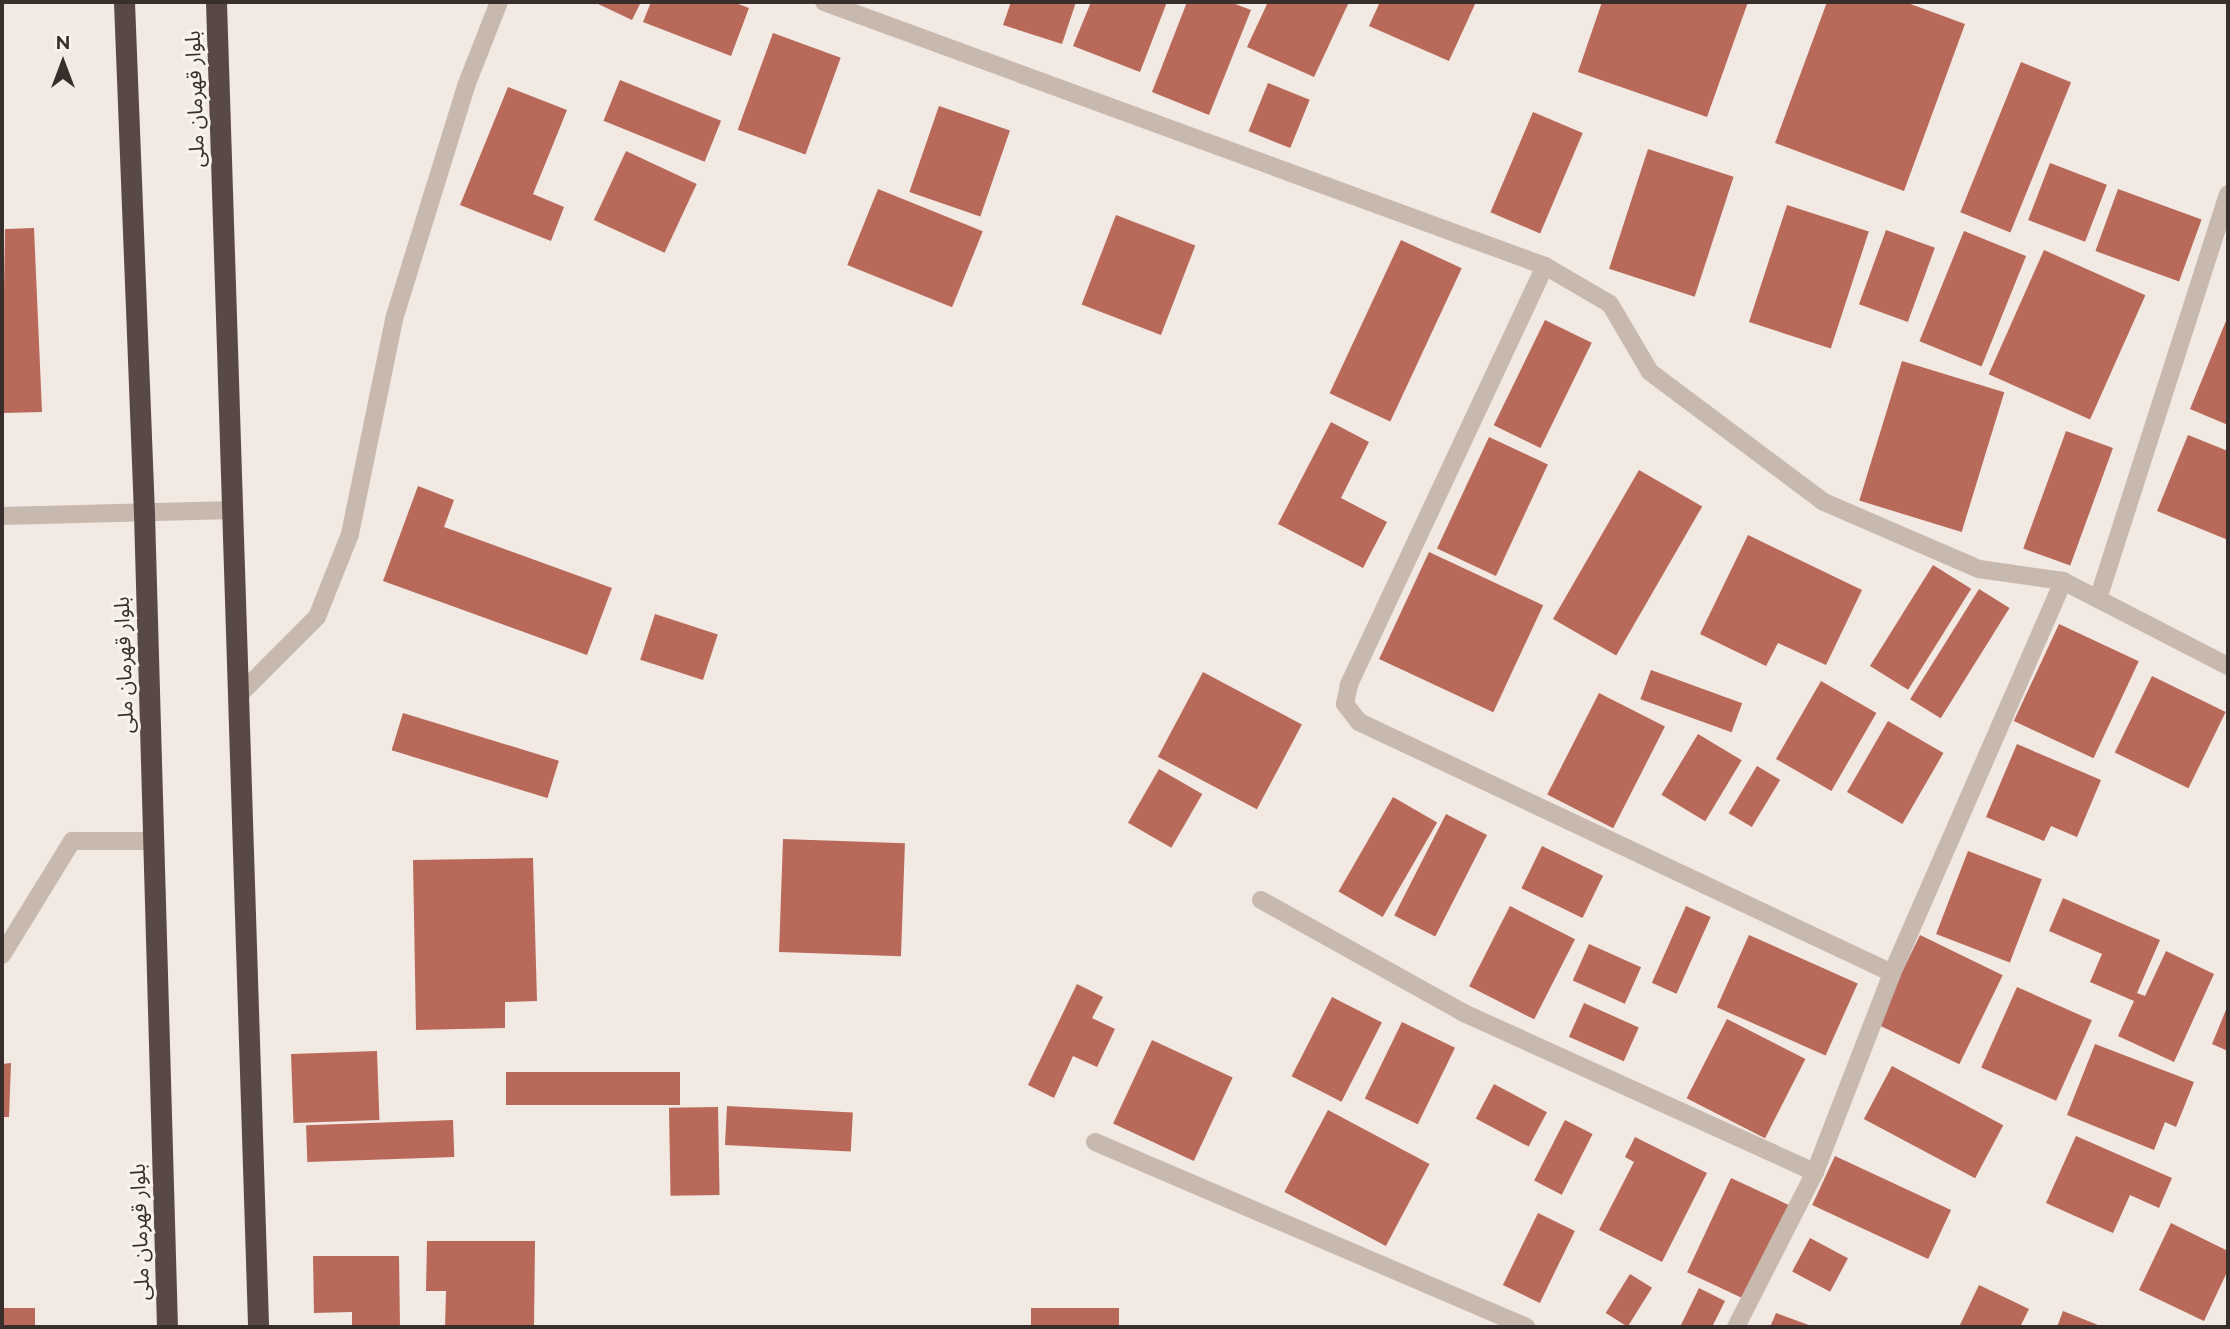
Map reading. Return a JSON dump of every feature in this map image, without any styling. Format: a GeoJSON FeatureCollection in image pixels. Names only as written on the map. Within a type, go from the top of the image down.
{"type":"FeatureCollection","features":[{"type":"Feature","properties":{"kind":"highway","name":"بلوار قهرمان ملی"},"geometry":{"type":"LineString","coordinates":[[124,2],[144,514],[167,1327]]}},
{"type":"Feature","properties":{"kind":"highway","name":"بلوار قهرمان ملی"},"geometry":{"type":"LineString","coordinates":[[216,2],[258,1327]]}},
{"type":"Feature","properties":{"kind":"street"},"geometry":{"type":"LineString","coordinates":[[239,695],[317,617],[350,534],[394,319],[466,86],[499,2]]}},
{"type":"Feature","properties":{"kind":"street"},"geometry":{"type":"LineString","coordinates":[[824,2],[1545,266],[1609,304],[1650,372],[1824,502],[1979,569],[2063,581],[2228,666]]}},
{"type":"Feature","properties":{"kind":"street"},"geometry":{"type":"LineString","coordinates":[[2098,599],[2228,194]]}},
{"type":"Feature","properties":{"kind":"street"},"geometry":{"type":"LineString","coordinates":[[1545,266],[1349,685],[1345,704],[1359,722],[1892,973]]}},
{"type":"Feature","properties":{"kind":"street"},"geometry":{"type":"LineString","coordinates":[[2,516],[233,510]]}},
{"type":"Feature","properties":{"kind":"street"},"geometry":{"type":"LineString","coordinates":[[1736,1327],[1815,1172],[1892,973],[2063,581]]}},
{"type":"Feature","properties":{"kind":"street"},"geometry":{"type":"LineString","coordinates":[[2,955],[72,842],[153,841]]}},
{"type":"Feature","properties":{"kind":"street"},"geometry":{"type":"LineString","coordinates":[[1261,900],[1466,1014],[1815,1172]]}},
{"type":"Feature","properties":{"kind":"street"},"geometry":{"type":"LineString","coordinates":[[1095,1142],[1526,1327]]}},
{"type":"Feature","properties":{"kind":"building"},"geometry":{"type":"Polygon","coordinates":[[[594,2],[641,2],[632,20],[594,2]]]}},
{"type":"Feature","properties":{"kind":"building"},"geometry":{"type":"Polygon","coordinates":[[[651,2],[733,2],[749,8],[731,56],[643,22],[651,2]]]}},
{"type":"Feature","properties":{"kind":"building"},"geometry":{"type":"Polygon","coordinates":[[[1011,2],[1076,2],[1062,44],[1003,25],[1011,2]]]}},
{"type":"Feature","properties":{"kind":"building"},"geometry":{"type":"Polygon","coordinates":[[[1091,2],[1167,2],[1140,72],[1073,46],[1091,2]]]}},
{"type":"Feature","properties":{"kind":"building"},"geometry":{"type":"Polygon","coordinates":[[[1187,2],[1230,2],[1251,10],[1209,115],[1152,92],[1187,2]]]}},
{"type":"Feature","properties":{"kind":"building"},"geometry":{"type":"Polygon","coordinates":[[[1268,2],[1349,2],[1314,77],[1247,47],[1268,2]]]}},
{"type":"Feature","properties":{"kind":"building"},"geometry":{"type":"Polygon","coordinates":[[[1380,2],[1476,2],[1449,61],[1369,26],[1380,2]]]}},
{"type":"Feature","properties":{"kind":"building"},"geometry":{"type":"Polygon","coordinates":[[[1602,2],[1748,2],[1707,117],[1578,72],[1602,2]]]}},
{"type":"Feature","properties":{"kind":"building"},"geometry":{"type":"Polygon","coordinates":[[[1827,2],[1905,2],[1965,24],[1904,191],[1775,143],[1827,2]]]}},
{"type":"Feature","properties":{"kind":"building"},"geometry":{"type":"Polygon","coordinates":[[[773,33],[841,58],[805,154],[738,130],[773,33]]]}},
{"type":"Feature","properties":{"kind":"building"},"geometry":{"type":"Polygon","coordinates":[[[2021,62],[2071,82],[2010,232],[1960,212],[2021,62]]]}},
{"type":"Feature","properties":{"kind":"building"},"geometry":{"type":"Polygon","coordinates":[[[620,80],[721,121],[705,162],[604,121],[620,80]]]}},
{"type":"Feature","properties":{"kind":"building"},"geometry":{"type":"Polygon","coordinates":[[[1268,83],[1310,100],[1290,148],[1249,131],[1268,83]]]}},
{"type":"Feature","properties":{"kind":"building"},"geometry":{"type":"Polygon","coordinates":[[[508,87],[567,110],[533,194],[564,207],[551,241],[460,205],[508,87]]]}},
{"type":"Feature","properties":{"kind":"building"},"geometry":{"type":"Polygon","coordinates":[[[939,106],[1010,130],[980,216],[909,192],[939,106]]]}},
{"type":"Feature","properties":{"kind":"building"},"geometry":{"type":"Polygon","coordinates":[[[1533,112],[1583,133],[1540,233],[1490,212],[1533,112]]]}},
{"type":"Feature","properties":{"kind":"building"},"geometry":{"type":"Polygon","coordinates":[[[1648,149],[1734,177],[1695,297],[1609,269],[1648,149]]]}},
{"type":"Feature","properties":{"kind":"building"},"geometry":{"type":"Polygon","coordinates":[[[626,151],[697,184],[665,253],[594,220],[626,151]]]}},
{"type":"Feature","properties":{"kind":"building"},"geometry":{"type":"Polygon","coordinates":[[[2050,163],[2107,185],[2085,242],[2028,220],[2050,163]]]}},
{"type":"Feature","properties":{"kind":"building"},"geometry":{"type":"Polygon","coordinates":[[[878,189],[983,231],[952,307],[847,265],[878,189]]]}},
{"type":"Feature","properties":{"kind":"building"},"geometry":{"type":"Polygon","coordinates":[[[2118,189],[2202,219],[2179,281],[2095,251],[2118,189]]]}},
{"type":"Feature","properties":{"kind":"building"},"geometry":{"type":"Polygon","coordinates":[[[1787,205],[1869,232],[1831,349],[1749,322],[1787,205]]]}},
{"type":"Feature","properties":{"kind":"building"},"geometry":{"type":"Polygon","coordinates":[[[1116,215],[1195,245],[1161,335],[1082,305],[1116,215]]]}},
{"type":"Feature","properties":{"kind":"building"},"geometry":{"type":"Polygon","coordinates":[[[34,228],[42,412],[2,413],[5,229],[34,228]]]}},
{"type":"Feature","properties":{"kind":"building"},"geometry":{"type":"Polygon","coordinates":[[[1886,230],[1935,248],[1908,322],[1859,304],[1886,230]]]}},
{"type":"Feature","properties":{"kind":"building"},"geometry":{"type":"Polygon","coordinates":[[[1964,231],[2026,256],[1982,366],[1919,341],[1964,231]]]}},
{"type":"Feature","properties":{"kind":"building"},"geometry":{"type":"Polygon","coordinates":[[[1401,240],[1462,268],[1390,421],[1330,393],[1401,240]]]}},
{"type":"Feature","properties":{"kind":"building"},"geometry":{"type":"Polygon","coordinates":[[[2044,250],[2145,295],[2090,419],[1989,374],[2044,250]]]}},
{"type":"Feature","properties":{"kind":"building"},"geometry":{"type":"Polygon","coordinates":[[[2228,316],[2228,425],[2190,409],[2228,316]]]}},
{"type":"Feature","properties":{"kind":"building"},"geometry":{"type":"Polygon","coordinates":[[[1545,320],[1592,343],[1540,448],[1494,425],[1545,320]]]}},
{"type":"Feature","properties":{"kind":"building"},"geometry":{"type":"Polygon","coordinates":[[[1902,361],[2004,392],[1962,532],[1859,501],[1902,361]]]}},
{"type":"Feature","properties":{"kind":"building"},"geometry":{"type":"Polygon","coordinates":[[[1331,422],[1369,442],[1341,498],[1387,522],[1363,568],[1278,524],[1331,422]]]}},
{"type":"Feature","properties":{"kind":"building"},"geometry":{"type":"Polygon","coordinates":[[[2066,431],[2113,448],[2070,566],[2023,548],[2066,431]]]}},
{"type":"Feature","properties":{"kind":"building"},"geometry":{"type":"Polygon","coordinates":[[[2188,435],[2228,451],[2228,540],[2157,511],[2188,435]]]}},
{"type":"Feature","properties":{"kind":"building"},"geometry":{"type":"Polygon","coordinates":[[[1489,437],[1548,464],[1496,576],[1437,548],[1489,437]]]}},
{"type":"Feature","properties":{"kind":"building"},"geometry":{"type":"Polygon","coordinates":[[[1639,470],[1702,506],[1616,655],[1553,619],[1639,470]]]}},
{"type":"Feature","properties":{"kind":"building"},"geometry":{"type":"Polygon","coordinates":[[[418,486],[454,500],[444,527],[612,588],[587,655],[383,581],[418,486]]]}},
{"type":"Feature","properties":{"kind":"building"},"geometry":{"type":"Polygon","coordinates":[[[1748,535],[1862,590],[1826,665],[1778,643],[1766,666],[1700,634],[1748,535]]]}},
{"type":"Feature","properties":{"kind":"building"},"geometry":{"type":"Polygon","coordinates":[[[1429,552],[1543,605],[1493,712],[1379,659],[1429,552]]]}},
{"type":"Feature","properties":{"kind":"building"},"geometry":{"type":"Polygon","coordinates":[[[1933,565],[1971,589],[1908,690],[1870,666],[1933,565]]]}},
{"type":"Feature","properties":{"kind":"building"},"geometry":{"type":"Polygon","coordinates":[[[1979,589],[2010,608],[1941,718],[1910,699],[1979,589]]]}},
{"type":"Feature","properties":{"kind":"building"},"geometry":{"type":"Polygon","coordinates":[[[655,614],[718,634],[703,680],[640,660],[655,614]]]}},
{"type":"Feature","properties":{"kind":"building"},"geometry":{"type":"Polygon","coordinates":[[[2059,624],[2139,661],[2094,758],[2014,721],[2059,624]]]}},
{"type":"Feature","properties":{"kind":"building"},"geometry":{"type":"Polygon","coordinates":[[[1651,670],[1742,703],[1732,732],[1640,699],[1651,670]]]}},
{"type":"Feature","properties":{"kind":"building"},"geometry":{"type":"Polygon","coordinates":[[[1203,672],[1302,725],[1257,809],[1158,757],[1203,672]]]}},
{"type":"Feature","properties":{"kind":"building"},"geometry":{"type":"Polygon","coordinates":[[[2152,676],[2226,712],[2188,788],[2115,752],[2152,676]]]}},
{"type":"Feature","properties":{"kind":"building"},"geometry":{"type":"Polygon","coordinates":[[[1821,681],[1876,713],[1831,791],[1776,759],[1821,681]]]}},
{"type":"Feature","properties":{"kind":"building"},"geometry":{"type":"Polygon","coordinates":[[[1599,693],[1665,727],[1613,828],[1547,795],[1599,693]]]}},
{"type":"Feature","properties":{"kind":"building"},"geometry":{"type":"Polygon","coordinates":[[[403,713],[559,761],[547,798],[392,750],[403,713]]]}},
{"type":"Feature","properties":{"kind":"building"},"geometry":{"type":"Polygon","coordinates":[[[1888,721],[1943,753],[1902,824],[1847,792],[1888,721]]]}},
{"type":"Feature","properties":{"kind":"building"},"geometry":{"type":"Polygon","coordinates":[[[1698,734],[1742,760],[1705,821],[1661,795],[1698,734]]]}},
{"type":"Feature","properties":{"kind":"building"},"geometry":{"type":"Polygon","coordinates":[[[2017,744],[2101,780],[2077,837],[2051,826],[2044,841],[1986,817],[2017,744]]]}},
{"type":"Feature","properties":{"kind":"building"},"geometry":{"type":"Polygon","coordinates":[[[1757,766],[1780,780],[1752,827],[1729,813],[1757,766]]]}},
{"type":"Feature","properties":{"kind":"building"},"geometry":{"type":"Polygon","coordinates":[[[1159,769],[1202,794],[1171,848],[1128,823],[1159,769]]]}},
{"type":"Feature","properties":{"kind":"building"},"geometry":{"type":"Polygon","coordinates":[[[1393,797],[1437,823],[1383,917],[1338,891],[1393,797]]]}},
{"type":"Feature","properties":{"kind":"building"},"geometry":{"type":"Polygon","coordinates":[[[1446,814],[1487,835],[1435,936],[1394,916],[1446,814]]]}},
{"type":"Feature","properties":{"kind":"building"},"geometry":{"type":"Polygon","coordinates":[[[783,839],[905,843],[901,956],[779,952],[783,839]]]}},
{"type":"Feature","properties":{"kind":"building"},"geometry":{"type":"Polygon","coordinates":[[[1542,846],[1603,876],[1583,918],[1521,888],[1542,846]]]}},
{"type":"Feature","properties":{"kind":"building"},"geometry":{"type":"Polygon","coordinates":[[[1968,851],[2042,879],[2010,962],[1936,934],[1968,851]]]}},
{"type":"Feature","properties":{"kind":"building"},"geometry":{"type":"Polygon","coordinates":[[[533,858],[537,1001],[505,1002],[505,1028],[416,1030],[413,860],[533,858]]]}},
{"type":"Feature","properties":{"kind":"building"},"geometry":{"type":"Polygon","coordinates":[[[2063,898],[2160,940],[2137,993],[2145,996],[2166,951],[2214,974],[2174,1062],[2118,1036],[2134,1001],[2090,982],[2102,954],[2049,931],[2063,898]]]}},
{"type":"Feature","properties":{"kind":"building"},"geometry":{"type":"Polygon","coordinates":[[[1510,906],[1575,939],[1534,1019],[1469,986],[1510,906]]]}},
{"type":"Feature","properties":{"kind":"building"},"geometry":{"type":"Polygon","coordinates":[[[1686,906],[1711,917],[1676,994],[1652,983],[1686,906]]]}},
{"type":"Feature","properties":{"kind":"building"},"geometry":{"type":"Polygon","coordinates":[[[1749,935],[1858,983],[1826,1056],[1717,1007],[1749,935]]]}},
{"type":"Feature","properties":{"kind":"building"},"geometry":{"type":"Polygon","coordinates":[[[1920,935],[2003,975],[1959,1064],[1877,1024],[1920,935]]]}},
{"type":"Feature","properties":{"kind":"building"},"geometry":{"type":"Polygon","coordinates":[[[1589,944],[1641,967],[1625,1004],[1573,981],[1589,944]]]}},
{"type":"Feature","properties":{"kind":"building"},"geometry":{"type":"Polygon","coordinates":[[[1077,984],[1103,997],[1092,1018],[1115,1029],[1097,1067],[1073,1056],[1054,1098],[1028,1085],[1077,984]]]}},
{"type":"Feature","properties":{"kind":"building"},"geometry":{"type":"Polygon","coordinates":[[[2017,987],[2092,1020],[2056,1101],[1981,1067],[2017,987]]]}},
{"type":"Feature","properties":{"kind":"building"},"geometry":{"type":"Polygon","coordinates":[[[1332,997],[1382,1022],[1341,1102],[1292,1076],[1332,997]]]}},
{"type":"Feature","properties":{"kind":"building"},"geometry":{"type":"Polygon","coordinates":[[[1584,1003],[1639,1027],[1624,1061],[1569,1037],[1584,1003]]]}},
{"type":"Feature","properties":{"kind":"building"},"geometry":{"type":"Polygon","coordinates":[[[2228,1005],[2228,1051],[2212,1044],[2228,1005]]]}},
{"type":"Feature","properties":{"kind":"building"},"geometry":{"type":"Polygon","coordinates":[[[1727,1019],[1805,1059],[1765,1138],[1687,1098],[1727,1019]]]}},
{"type":"Feature","properties":{"kind":"building"},"geometry":{"type":"Polygon","coordinates":[[[1402,1022],[1455,1048],[1418,1124],[1365,1098],[1402,1022]]]}},
{"type":"Feature","properties":{"kind":"building"},"geometry":{"type":"Polygon","coordinates":[[[1152,1040],[1233,1078],[1194,1161],[1113,1123],[1152,1040]]]}},
{"type":"Feature","properties":{"kind":"building"},"geometry":{"type":"Polygon","coordinates":[[[2095,1044],[2194,1082],[2176,1127],[2165,1122],[2154,1150],[2067,1115],[2095,1044]]]}},
{"type":"Feature","properties":{"kind":"building"},"geometry":{"type":"Polygon","coordinates":[[[377,1051],[379,1120],[293,1123],[291,1054],[377,1051]]]}},
{"type":"Feature","properties":{"kind":"building"},"geometry":{"type":"Polygon","coordinates":[[[11,1063],[9,1117],[2,1117],[2,1064],[11,1063]]]}},
{"type":"Feature","properties":{"kind":"building"},"geometry":{"type":"Polygon","coordinates":[[[1892,1066],[2003,1125],[1975,1178],[1864,1119],[1892,1066]]]}},
{"type":"Feature","properties":{"kind":"building"},"geometry":{"type":"Polygon","coordinates":[[[506,1072],[680,1072],[680,1105],[506,1105],[506,1072]]]}},
{"type":"Feature","properties":{"kind":"building"},"geometry":{"type":"Polygon","coordinates":[[[1494,1084],[1547,1112],[1529,1147],[1476,1118],[1494,1084]]]}},
{"type":"Feature","properties":{"kind":"building"},"geometry":{"type":"Polygon","coordinates":[[[727,1106],[853,1113],[851,1152],[725,1145],[727,1106]]]}},
{"type":"Feature","properties":{"kind":"building"},"geometry":{"type":"Polygon","coordinates":[[[718,1107],[720,1195],[671,1196],[669,1108],[718,1107]]]}},
{"type":"Feature","properties":{"kind":"building"},"geometry":{"type":"Polygon","coordinates":[[[1328,1110],[1430,1164],[1386,1246],[1284,1192],[1328,1110]]]}},
{"type":"Feature","properties":{"kind":"building"},"geometry":{"type":"Polygon","coordinates":[[[453,1120],[454,1157],[307,1162],[306,1125],[453,1120]]]}},
{"type":"Feature","properties":{"kind":"building"},"geometry":{"type":"Polygon","coordinates":[[[1565,1120],[1593,1134],[1562,1195],[1534,1181],[1565,1120]]]}},
{"type":"Feature","properties":{"kind":"building"},"geometry":{"type":"Polygon","coordinates":[[[2076,1136],[2172,1178],[2159,1208],[2130,1195],[2113,1233],[2046,1203],[2076,1136]]]}},
{"type":"Feature","properties":{"kind":"building"},"geometry":{"type":"Polygon","coordinates":[[[1635,1137],[1707,1173],[1662,1262],[1599,1230],[1634,1162],[1625,1157],[1635,1137]]]}},
{"type":"Feature","properties":{"kind":"building"},"geometry":{"type":"Polygon","coordinates":[[[1835,1156],[1951,1210],[1928,1259],[1812,1205],[1835,1156]]]}},
{"type":"Feature","properties":{"kind":"building"},"geometry":{"type":"Polygon","coordinates":[[[1731,1178],[1790,1205],[1746,1300],[1687,1272],[1731,1178]]]}},
{"type":"Feature","properties":{"kind":"building"},"geometry":{"type":"Polygon","coordinates":[[[1538,1213],[1575,1231],[1540,1303],[1503,1285],[1538,1213]]]}},
{"type":"Feature","properties":{"kind":"building"},"geometry":{"type":"Polygon","coordinates":[[[2171,1223],[2228,1251],[2228,1270],[2204,1321],[2139,1290],[2171,1223]]]}},
{"type":"Feature","properties":{"kind":"building"},"geometry":{"type":"Polygon","coordinates":[[[1810,1238],[1848,1258],[1830,1292],[1792,1272],[1810,1238]]]}},
{"type":"Feature","properties":{"kind":"building"},"geometry":{"type":"Polygon","coordinates":[[[427,1241],[535,1241],[534,1327],[445,1327],[446,1291],[426,1291],[427,1241]]]}},
{"type":"Feature","properties":{"kind":"building"},"geometry":{"type":"Polygon","coordinates":[[[313,1256],[399,1256],[400,1327],[352,1327],[352,1312],[314,1313],[313,1256]]]}},
{"type":"Feature","properties":{"kind":"building"},"geometry":{"type":"Polygon","coordinates":[[[1630,1274],[1652,1288],[1628,1327],[1606,1313],[1630,1274]]]}},
{"type":"Feature","properties":{"kind":"building"},"geometry":{"type":"Polygon","coordinates":[[[1979,1285],[2029,1309],[2020,1327],[1959,1327],[1979,1285]]]}},
{"type":"Feature","properties":{"kind":"building"},"geometry":{"type":"Polygon","coordinates":[[[1699,1288],[1725,1301],[1712,1327],[1680,1327],[1699,1288]]]}},
{"type":"Feature","properties":{"kind":"building"},"geometry":{"type":"Polygon","coordinates":[[[2,1308],[35,1308],[35,1327],[2,1327],[2,1308]]]}},
{"type":"Feature","properties":{"kind":"building"},"geometry":{"type":"Polygon","coordinates":[[[1031,1308],[1119,1308],[1119,1327],[1031,1327],[1031,1308]]]}},
{"type":"Feature","properties":{"kind":"building"},"geometry":{"type":"Polygon","coordinates":[[[2063,1311],[2103,1327],[2057,1327],[2063,1311]]]}},
{"type":"Feature","properties":{"kind":"building"},"geometry":{"type":"Polygon","coordinates":[[[1776,1313],[1814,1327],[1770,1327],[1776,1313]]]}}]}
